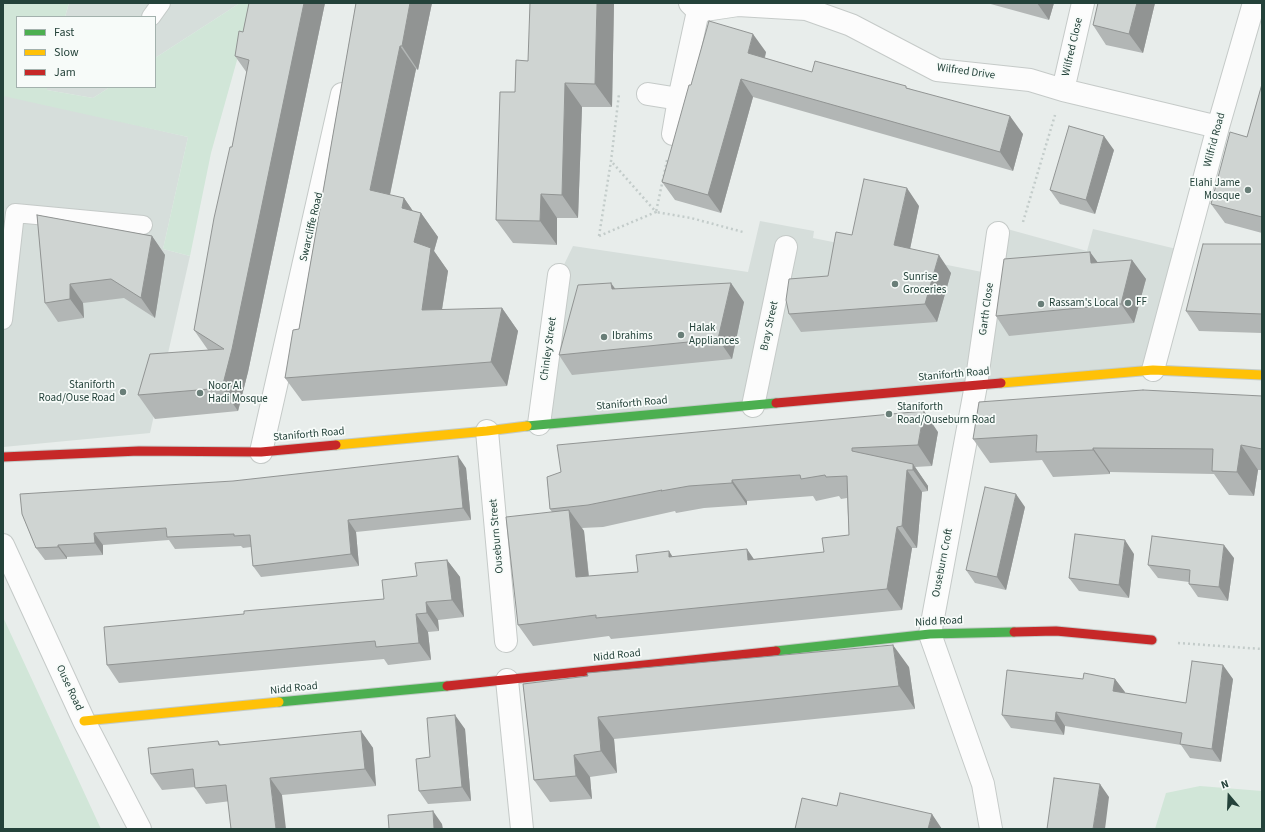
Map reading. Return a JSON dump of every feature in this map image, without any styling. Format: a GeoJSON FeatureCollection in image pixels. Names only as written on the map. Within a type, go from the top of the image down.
{"type":"FeatureCollection","features":[{"type":"Feature","properties":{"kind":"main road","name":"Staniforth Road"},"geometry":{"type":"LineString","coordinates":[[3,458],[139,451],[261,452],[488,431],[539,424],[1153,370],[1262,375]]}},
{"type":"Feature","properties":{"kind":"main road","name":"Nidd Road"},"geometry":{"type":"LineString","coordinates":[[84,721],[507,680],[930,634],[1056,631],[1152,640]]}},
{"type":"Feature","properties":{"kind":"street","name":"Wilfred Close"},"geometry":{"type":"LineString","coordinates":[[1063,90],[1083,3]]}},
{"type":"Feature","properties":{"kind":"street","name":"Wilfrid Road"},"geometry":{"type":"LineString","coordinates":[[1153,370],[1218,127],[1254,3]]}},
{"type":"Feature","properties":{"kind":"street","name":"Wilfred Drive"},"geometry":{"type":"LineString","coordinates":[[673,134],[694,7],[738,5],[806,9],[851,25],[938,70],[1030,80],[1063,90],[1218,127]]}},
{"type":"Feature","properties":{"kind":"street","name":"Swarcliffe Road"},"geometry":{"type":"LineString","coordinates":[[261,452],[347,73]]}},
{"type":"Feature","properties":{"kind":"street"},"geometry":{"type":"LineString","coordinates":[[650,94],[679,99]]}},
{"type":"Feature","properties":{"kind":"street","name":"Garth Close"},"geometry":{"type":"LineString","coordinates":[[976,385],[998,233]]}},
{"type":"Feature","properties":{"kind":"street","name":"Bray Street"},"geometry":{"type":"LineString","coordinates":[[753,406],[786,247]]}},
{"type":"Feature","properties":{"kind":"street","name":"Chinley Street"},"geometry":{"type":"LineString","coordinates":[[539,424],[559,274]]}},
{"type":"Feature","properties":{"kind":"street","name":"Ouseburn Croft"},"geometry":{"type":"LineString","coordinates":[[976,385],[930,634],[983,784],[991,829]]}},
{"type":"Feature","properties":{"kind":"street","name":"Ouseburn Street"},"geometry":{"type":"LineString","coordinates":[[488,431],[506,641]]}},
{"type":"Feature","properties":{"kind":"street","name":"Ouse Road"},"geometry":{"type":"LineString","coordinates":[[3,545],[84,721],[140,829]]}},
{"type":"Feature","properties":{"kind":"street"},"geometry":{"type":"LineString","coordinates":[[507,680],[522,829]]}},
{"type":"Feature","properties":{"kind":"lane"},"geometry":{"type":"LineString","coordinates":[[152,16],[161,3]]}},
{"type":"Feature","properties":{"kind":"lane"},"geometry":{"type":"LineString","coordinates":[[3,320],[15,213],[143,226]]}},
{"type":"Feature","properties":{"kind":"path"},"geometry":{"type":"LineString","coordinates":[[650,94],[620,88],[611,161],[599,236],[656,212],[691,218],[743,232]]}},
{"type":"Feature","properties":{"kind":"path"},"geometry":{"type":"LineString","coordinates":[[998,233],[1019,236],[1063,90]]}},
{"type":"Feature","properties":{"kind":"path"},"geometry":{"type":"LineString","coordinates":[[656,212],[673,134]]}},
{"type":"Feature","properties":{"kind":"path"},"geometry":{"type":"LineString","coordinates":[[611,161],[656,212]]}},
{"type":"Feature","properties":{"kind":"path"},"geometry":{"type":"LineString","coordinates":[[1152,640],[1262,649]]}},
{"type":"Feature","properties":{"kind":"shaded area"},"geometry":{"type":"Polygon","coordinates":[[[69,3],[240,3],[156,57],[156,16],[65,16],[69,3]]]}},
{"type":"Feature","properties":{"kind":"shaded area"},"geometry":{"type":"Polygon","coordinates":[[[47,88],[108,88],[93,98],[47,90],[47,88]]]}},
{"type":"Feature","properties":{"kind":"shaded area"},"geometry":{"type":"Polygon","coordinates":[[[3,94],[188,137],[163,249],[190,256],[150,433],[3,447],[3,94]]]}},
{"type":"Feature","properties":{"kind":"shaded area"},"geometry":{"type":"Polygon","coordinates":[[[760,221],[814,231],[813,238],[992,274],[1000,227],[1087,251],[1093,229],[1185,251],[1153,370],[539,424],[559,275],[573,246],[748,272],[760,221]]]}},
{"type":"Feature","properties":{"kind":"green space"},"geometry":{"type":"Polygon","coordinates":[[[3,3],[69,3],[65,16],[16,16],[16,88],[47,88],[47,90],[93,98],[108,88],[156,88],[156,57],[240,3],[253,3],[211,153],[190,256],[163,249],[188,137],[3,96],[3,3]]]}},
{"type":"Feature","properties":{"kind":"green space"},"geometry":{"type":"Polygon","coordinates":[[[3,617],[101,829],[3,829],[3,617]]]}},
{"type":"Feature","properties":{"kind":"green space"},"geometry":{"type":"Polygon","coordinates":[[[1200,786],[1262,791],[1262,829],[1155,829],[1166,793],[1200,786]]]}},
{"type":"Feature","properties":{"kind":"building"},"geometry":{"type":"Polygon","coordinates":[[[249,3],[304,3],[232,349],[222,388],[138,395],[150,354],[224,349],[194,330],[214,218],[230,147],[232,147],[249,60],[235,56],[239,31],[243,32],[249,3]]]}},
{"type":"Feature","properties":{"kind":"building"},"geometry":{"type":"Polygon","coordinates":[[[356,3],[410,3],[370,190],[404,198],[402,208],[421,213],[414,242],[431,248],[422,310],[502,308],[491,362],[285,378],[293,330],[299,329],[356,3]]]}},
{"type":"Feature","properties":{"kind":"building"},"geometry":{"type":"Polygon","coordinates":[[[530,3],[597,3],[595,84],[565,83],[562,195],[541,194],[540,221],[496,220],[500,92],[515,92],[516,60],[528,61],[530,3]]]}},
{"type":"Feature","properties":{"kind":"building"},"geometry":{"type":"Polygon","coordinates":[[[1098,3],[1137,3],[1129,34],[1093,25],[1098,3]]]}},
{"type":"Feature","properties":{"kind":"building"},"geometry":{"type":"Polygon","coordinates":[[[709,21],[753,34],[748,53],[812,72],[815,61],[906,86],[906,88],[1010,116],[1000,152],[741,79],[708,195],[662,182],[689,85],[691,85],[709,21]]]}},
{"type":"Feature","properties":{"kind":"building"},"geometry":{"type":"Polygon","coordinates":[[[1262,84],[1262,217],[1211,204],[1230,132],[1247,137],[1262,84]]]}},
{"type":"Feature","properties":{"kind":"building"},"geometry":{"type":"Polygon","coordinates":[[[1069,126],[1104,136],[1086,200],[1050,190],[1069,126]]]}},
{"type":"Feature","properties":{"kind":"building"},"geometry":{"type":"Polygon","coordinates":[[[864,179],[907,188],[894,245],[939,255],[925,304],[789,314],[786,300],[789,279],[828,276],[836,232],[852,235],[864,179]]]}},
{"type":"Feature","properties":{"kind":"building"},"geometry":{"type":"Polygon","coordinates":[[[37,215],[152,236],[141,298],[111,279],[70,284],[70,299],[45,303],[37,215]]]}},
{"type":"Feature","properties":{"kind":"building"},"geometry":{"type":"Polygon","coordinates":[[[1203,244],[1262,244],[1262,314],[1186,311],[1203,244]]]}},
{"type":"Feature","properties":{"kind":"building"},"geometry":{"type":"Polygon","coordinates":[[[1090,252],[1091,263],[1132,260],[1121,304],[996,316],[1004,259],[1090,252]]]}},
{"type":"Feature","properties":{"kind":"building"},"geometry":{"type":"Polygon","coordinates":[[[611,283],[612,289],[731,283],[718,339],[559,355],[578,285],[611,283]]]}},
{"type":"Feature","properties":{"kind":"building"},"geometry":{"type":"Polygon","coordinates":[[[1143,390],[1262,396],[1262,449],[1241,445],[1237,472],[1212,471],[1213,449],[1093,448],[1093,450],[1036,452],[1037,435],[973,439],[979,402],[1143,390]]]}},
{"type":"Feature","properties":{"kind":"building"},"geometry":{"type":"Polygon","coordinates":[[[924,411],[918,445],[852,448],[852,451],[913,464],[913,470],[907,470],[902,526],[897,527],[887,589],[596,618],[596,615],[518,625],[506,517],[569,510],[576,577],[638,572],[636,555],[669,551],[669,557],[747,549],[748,560],[824,552],[822,538],[849,535],[847,476],[826,477],[825,475],[801,479],[800,475],[732,480],[732,483],[689,486],[588,505],[550,509],[547,477],[561,472],[557,445],[924,411]]]}},
{"type":"Feature","properties":{"kind":"building"},"geometry":{"type":"Polygon","coordinates":[[[458,456],[463,508],[348,520],[351,554],[253,566],[250,535],[234,536],[234,534],[167,537],[166,528],[94,533],[95,543],[36,548],[22,514],[20,494],[233,481],[458,456]]]}},
{"type":"Feature","properties":{"kind":"building"},"geometry":{"type":"Polygon","coordinates":[[[985,487],[1016,494],[997,577],[966,570],[985,487]]]}},
{"type":"Feature","properties":{"kind":"building"},"geometry":{"type":"Polygon","coordinates":[[[1075,534],[1125,540],[1119,585],[1069,578],[1075,534]]]}},
{"type":"Feature","properties":{"kind":"building"},"geometry":{"type":"Polygon","coordinates":[[[1152,536],[1224,545],[1219,587],[1189,584],[1190,570],[1148,565],[1152,536]]]}},
{"type":"Feature","properties":{"kind":"building"},"geometry":{"type":"Polygon","coordinates":[[[447,560],[452,600],[426,602],[427,613],[416,614],[419,643],[376,647],[375,641],[107,665],[104,627],[244,614],[244,611],[384,599],[382,580],[417,576],[415,563],[447,560]]]}},
{"type":"Feature","properties":{"kind":"building"},"geometry":{"type":"Polygon","coordinates":[[[893,645],[899,686],[598,717],[601,751],[574,755],[576,776],[534,780],[523,684],[588,676],[587,673],[893,645]]]}},
{"type":"Feature","properties":{"kind":"building"},"geometry":{"type":"Polygon","coordinates":[[[1192,661],[1223,665],[1212,749],[1180,744],[1182,733],[1056,712],[1055,721],[1002,715],[1007,670],[1083,679],[1084,673],[1115,679],[1113,691],[1186,703],[1192,661]]]}},
{"type":"Feature","properties":{"kind":"building"},"geometry":{"type":"Polygon","coordinates":[[[455,715],[462,787],[419,791],[416,759],[430,757],[427,718],[455,715]]]}},
{"type":"Feature","properties":{"kind":"building"},"geometry":{"type":"Polygon","coordinates":[[[361,731],[365,769],[270,778],[276,829],[231,829],[226,785],[195,788],[193,769],[151,774],[148,748],[218,741],[219,745],[361,731]]]}},
{"type":"Feature","properties":{"kind":"building"},"geometry":{"type":"Polygon","coordinates":[[[1054,778],[1100,784],[1093,829],[1047,829],[1054,778]]]}},
{"type":"Feature","properties":{"kind":"building"},"geometry":{"type":"Polygon","coordinates":[[[840,793],[932,814],[928,829],[795,829],[802,798],[837,806],[840,793]]]}},
{"type":"Feature","properties":{"kind":"building"},"geometry":{"type":"Polygon","coordinates":[[[433,811],[434,829],[389,829],[388,815],[433,811]]]}},
{"type":"Feature","properties":{"kind":"traffic: fast"},"geometry":{"type":"LineString","coordinates":[[527,426],[776,403]]}},
{"type":"Feature","properties":{"kind":"traffic: fast"},"geometry":{"type":"LineString","coordinates":[[776,651],[930,634],[1014,632]]}},
{"type":"Feature","properties":{"kind":"traffic: fast"},"geometry":{"type":"LineString","coordinates":[[279,702],[447,686]]}},
{"type":"Feature","properties":{"kind":"traffic: slow"},"geometry":{"type":"LineString","coordinates":[[1001,383],[1153,370],[1262,375]]}},
{"type":"Feature","properties":{"kind":"traffic: slow"},"geometry":{"type":"LineString","coordinates":[[336,445],[527,426]]}},
{"type":"Feature","properties":{"kind":"traffic: slow"},"geometry":{"type":"LineString","coordinates":[[84,721],[279,702]]}},
{"type":"Feature","properties":{"kind":"traffic: jam"},"geometry":{"type":"LineString","coordinates":[[776,403],[1001,383]]}},
{"type":"Feature","properties":{"kind":"traffic: jam"},"geometry":{"type":"LineString","coordinates":[[3,457],[139,451],[261,452],[336,445]]}},
{"type":"Feature","properties":{"kind":"traffic: jam"},"geometry":{"type":"LineString","coordinates":[[1014,632],[1056,631],[1152,640]]}},
{"type":"Feature","properties":{"kind":"traffic: jam"},"geometry":{"type":"LineString","coordinates":[[447,686],[776,651]]}},
{"type":"Feature","properties":{"kind":"place","name":"Elahi Jame Mosque"},"geometry":{"type":"Point","coordinates":[1248,190]}},
{"type":"Feature","properties":{"kind":"place","name":"Sunrise Groceries"},"geometry":{"type":"Point","coordinates":[895,284]}},
{"type":"Feature","properties":{"kind":"place","name":"FF"},"geometry":{"type":"Point","coordinates":[1128,303]}},
{"type":"Feature","properties":{"kind":"place","name":"Rassam's Local"},"geometry":{"type":"Point","coordinates":[1041,304]}},
{"type":"Feature","properties":{"kind":"place","name":"Halak Appliances"},"geometry":{"type":"Point","coordinates":[681,335]}},
{"type":"Feature","properties":{"kind":"place","name":"Ibrahims"},"geometry":{"type":"Point","coordinates":[604,337]}},
{"type":"Feature","properties":{"kind":"place","name":"Staniforth Road/Ouse Road"},"geometry":{"type":"Point","coordinates":[123,392]}},
{"type":"Feature","properties":{"kind":"place","name":"Noor Al Hadi Mosque"},"geometry":{"type":"Point","coordinates":[200,393]}},
{"type":"Feature","properties":{"kind":"place","name":"Staniforth Road/Ouseburn Road"},"geometry":{"type":"Point","coordinates":[889,414]}}]}
